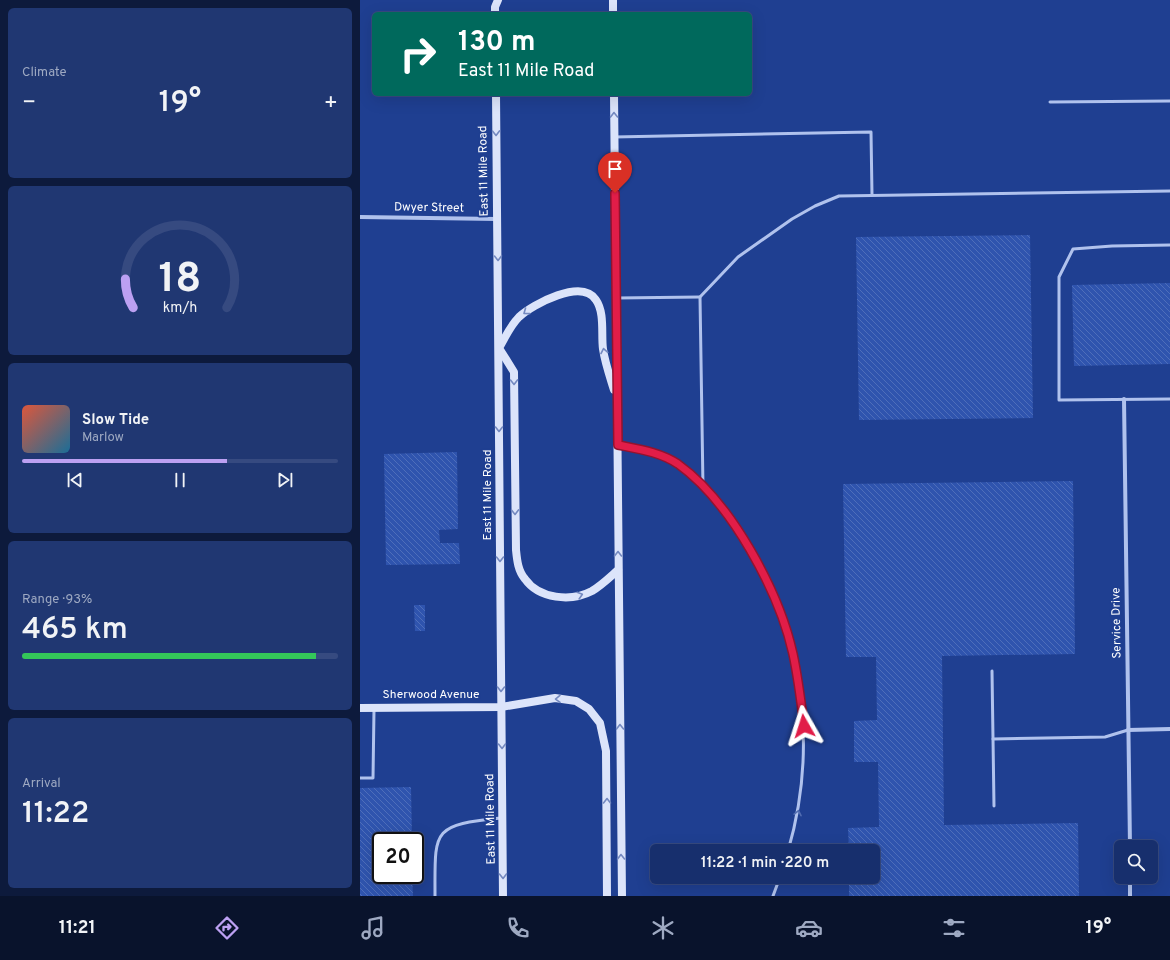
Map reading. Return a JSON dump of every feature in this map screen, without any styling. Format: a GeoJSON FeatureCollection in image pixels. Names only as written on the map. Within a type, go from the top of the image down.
{"type":"FeatureCollection","features":[{"type":"Feature","properties":{"kind":"main road"},"geometry":{"type":"LineString","coordinates":[[495,12],[495,7],[498,0]]}},
{"type":"Feature","properties":{"kind":"main road"},"geometry":{"type":"LineString","coordinates":[[613,0],[613,12]]}},
{"type":"Feature","properties":{"kind":"main road","name":"East 11 Mile Road"},"geometry":{"type":"LineString","coordinates":[[496,96],[503,896]]}},
{"type":"Feature","properties":{"kind":"main road"},"geometry":{"type":"LineString","coordinates":[[614,96],[622,896]]}},
{"type":"Feature","properties":{"kind":"main road"},"geometry":{"type":"LineString","coordinates":[[617,403],[603,350],[599,307],[597,300],[587,293],[575,291],[532,308],[515,322],[498,348],[514,372],[516,550],[520,570],[524,578],[537,590],[554,596],[568,597],[582,595],[591,591],[618,570]]}},
{"type":"Feature","properties":{"kind":"main road","name":"Sherwood Avenue"},"geometry":{"type":"LineString","coordinates":[[360,708],[501,707],[563,698],[582,704],[594,714],[600,723],[605,741],[607,896]]}},
{"type":"Feature","properties":{"kind":"street","name":"Dwyer Street"},"geometry":{"type":"LineString","coordinates":[[360,217],[497,219]]}},
{"type":"Feature","properties":{"kind":"street","name":"Service Drive"},"geometry":{"type":"LineString","coordinates":[[1124,399],[1130,840]]}},
{"type":"Feature","properties":{"kind":"street"},"geometry":{"type":"LineString","coordinates":[[1128,730],[1170,729]]}},
{"type":"Feature","properties":{"kind":"street"},"geometry":{"type":"LineString","coordinates":[[1130,884],[1130,896]]}},
{"type":"Feature","properties":{"kind":"lane"},"geometry":{"type":"LineString","coordinates":[[1050,102],[1170,101]]}},
{"type":"Feature","properties":{"kind":"lane"},"geometry":{"type":"LineString","coordinates":[[614,136],[871,132],[872,195]]}},
{"type":"Feature","properties":{"kind":"lane"},"geometry":{"type":"LineString","coordinates":[[704,487],[700,297],[738,257],[792,219],[815,206],[839,196],[1170,191]]}},
{"type":"Feature","properties":{"kind":"lane"},"geometry":{"type":"LineString","coordinates":[[1170,245],[1112,246],[1073,249],[1059,277],[1060,400],[1170,399]]}},
{"type":"Feature","properties":{"kind":"lane"},"geometry":{"type":"LineString","coordinates":[[616,298],[700,297]]}},
{"type":"Feature","properties":{"kind":"lane"},"geometry":{"type":"LineString","coordinates":[[618,445],[648,451],[663,456],[678,464],[704,487],[725,512],[759,565],[779,610],[793,652],[801,694],[804,757],[801,796],[790,844]]}},
{"type":"Feature","properties":{"kind":"lane"},"geometry":{"type":"LineString","coordinates":[[992,670],[994,806]]}},
{"type":"Feature","properties":{"kind":"lane"},"geometry":{"type":"LineString","coordinates":[[360,778],[373,778],[374,708]]}},
{"type":"Feature","properties":{"kind":"lane"},"geometry":{"type":"LineString","coordinates":[[993,739],[1105,737],[1128,730]]}},
{"type":"Feature","properties":{"kind":"lane"},"geometry":{"type":"LineString","coordinates":[[435,896],[437,840],[442,833],[451,826],[469,821],[502,817]]}},
{"type":"Feature","properties":{"kind":"lane"},"geometry":{"type":"LineString","coordinates":[[773,896],[777,884]]}},
{"type":"Feature","properties":{"kind":"building"},"geometry":{"type":"Polygon","coordinates":[[[1030,235],[1033,418],[859,420],[856,237],[1030,235]]]}},
{"type":"Feature","properties":{"kind":"building"},"geometry":{"type":"Polygon","coordinates":[[[1170,283],[1170,364],[1074,366],[1072,285],[1170,283]]]}},
{"type":"Feature","properties":{"kind":"building"},"geometry":{"type":"Polygon","coordinates":[[[457,452],[458,529],[439,530],[440,543],[459,543],[460,564],[386,565],[384,454],[457,452]]]}},
{"type":"Feature","properties":{"kind":"building"},"geometry":{"type":"Polygon","coordinates":[[[1073,481],[1075,654],[942,656],[944,825],[1078,823],[1079,896],[849,896],[849,884],[880,884],[880,844],[849,844],[848,828],[879,827],[878,762],[854,762],[854,721],[877,720],[876,657],[846,657],[843,484],[1073,481]]]}},
{"type":"Feature","properties":{"kind":"building"},"geometry":{"type":"Polygon","coordinates":[[[414,605],[425,605],[425,631],[415,631],[414,605]]]}},
{"type":"Feature","properties":{"kind":"building"},"geometry":{"type":"Polygon","coordinates":[[[411,787],[412,832],[372,832],[372,884],[412,884],[413,896],[360,896],[360,788],[411,787]]]}},
{"type":"Feature","properties":{"kind":"route"},"geometry":{"type":"LineString","coordinates":[[615,193],[618,445],[648,451],[663,456],[678,464],[704,487],[740,533],[759,565],[779,610],[793,652],[801,694],[804,726]]}}]}
